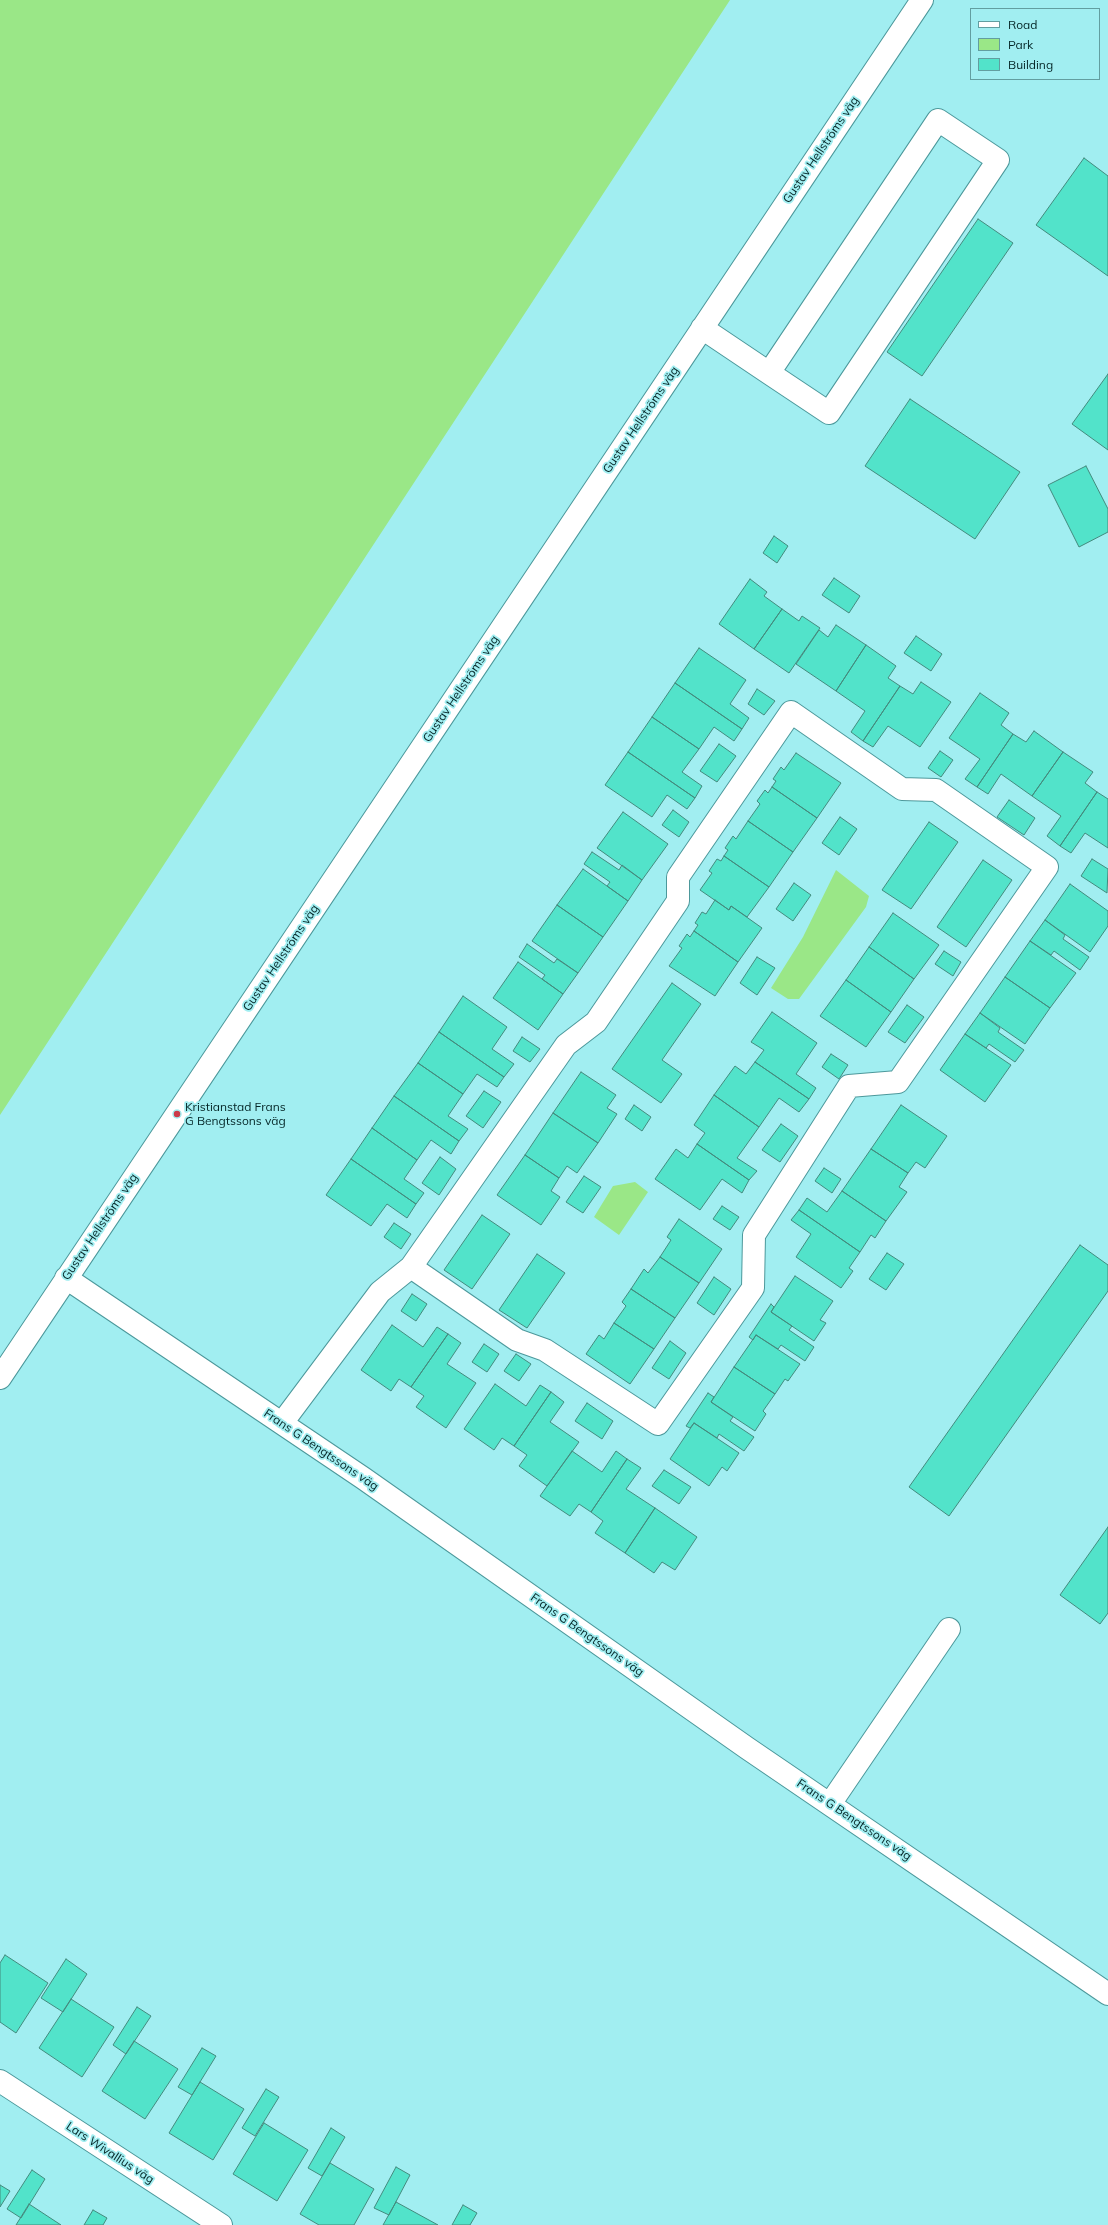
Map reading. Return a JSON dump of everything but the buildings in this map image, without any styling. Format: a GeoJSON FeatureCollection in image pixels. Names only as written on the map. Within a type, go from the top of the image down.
{"type":"FeatureCollection","features":[{"type":"Feature","properties":{"kind":"street","name":"Gustav Hellströms väg"},"geometry":{"type":"LineString","coordinates":[[0,1378],[922,0]]}},
{"type":"Feature","properties":{"kind":"street"},"geometry":{"type":"LineString","coordinates":[[702,328],[829,413],[998,160],[938,120],[769,372]]}},
{"type":"Feature","properties":{"kind":"street"},"geometry":{"type":"LineString","coordinates":[[282,1424],[380,1292],[410,1267],[566,1045],[596,1022],[678,901],[678,877],[791,712],[902,789],[936,790],[1048,867],[898,1082],[849,1086],[754,1235],[753,1288],[658,1424],[545,1350],[517,1340],[410,1267]]}},
{"type":"Feature","properties":{"kind":"street","name":"Frans G Bengtssons väg"},"geometry":{"type":"LineString","coordinates":[[66,1278],[282,1424],[830,1804],[1108,1994]]}},
{"type":"Feature","properties":{"kind":"street"},"geometry":{"type":"LineString","coordinates":[[830,1804],[949,1629]]}},
{"type":"Feature","properties":{"kind":"street","name":"Lars Wivallius väg"},"geometry":{"type":"LineString","coordinates":[[0,2081],[220,2225]]}},
{"type":"Feature","properties":{"kind":"green space"},"geometry":{"type":"Polygon","coordinates":[[[0,0],[730,0],[0,1115],[0,0]]]}},
{"type":"Feature","properties":{"kind":"green space"},"geometry":{"type":"Polygon","coordinates":[[[836,870],[869,896],[866,907],[799,999],[788,999],[771,988],[803,937],[836,870]]]}},
{"type":"Feature","properties":{"kind":"green space"},"geometry":{"type":"Polygon","coordinates":[[[635,1182],[648,1192],[619,1235],[594,1217],[613,1186],[635,1182]]]}},
{"type":"Feature","properties":{"kind":"place","name":"Kristianstad Frans G Bengtssons väg"},"geometry":{"type":"Point","coordinates":[177,1114]}}]}
